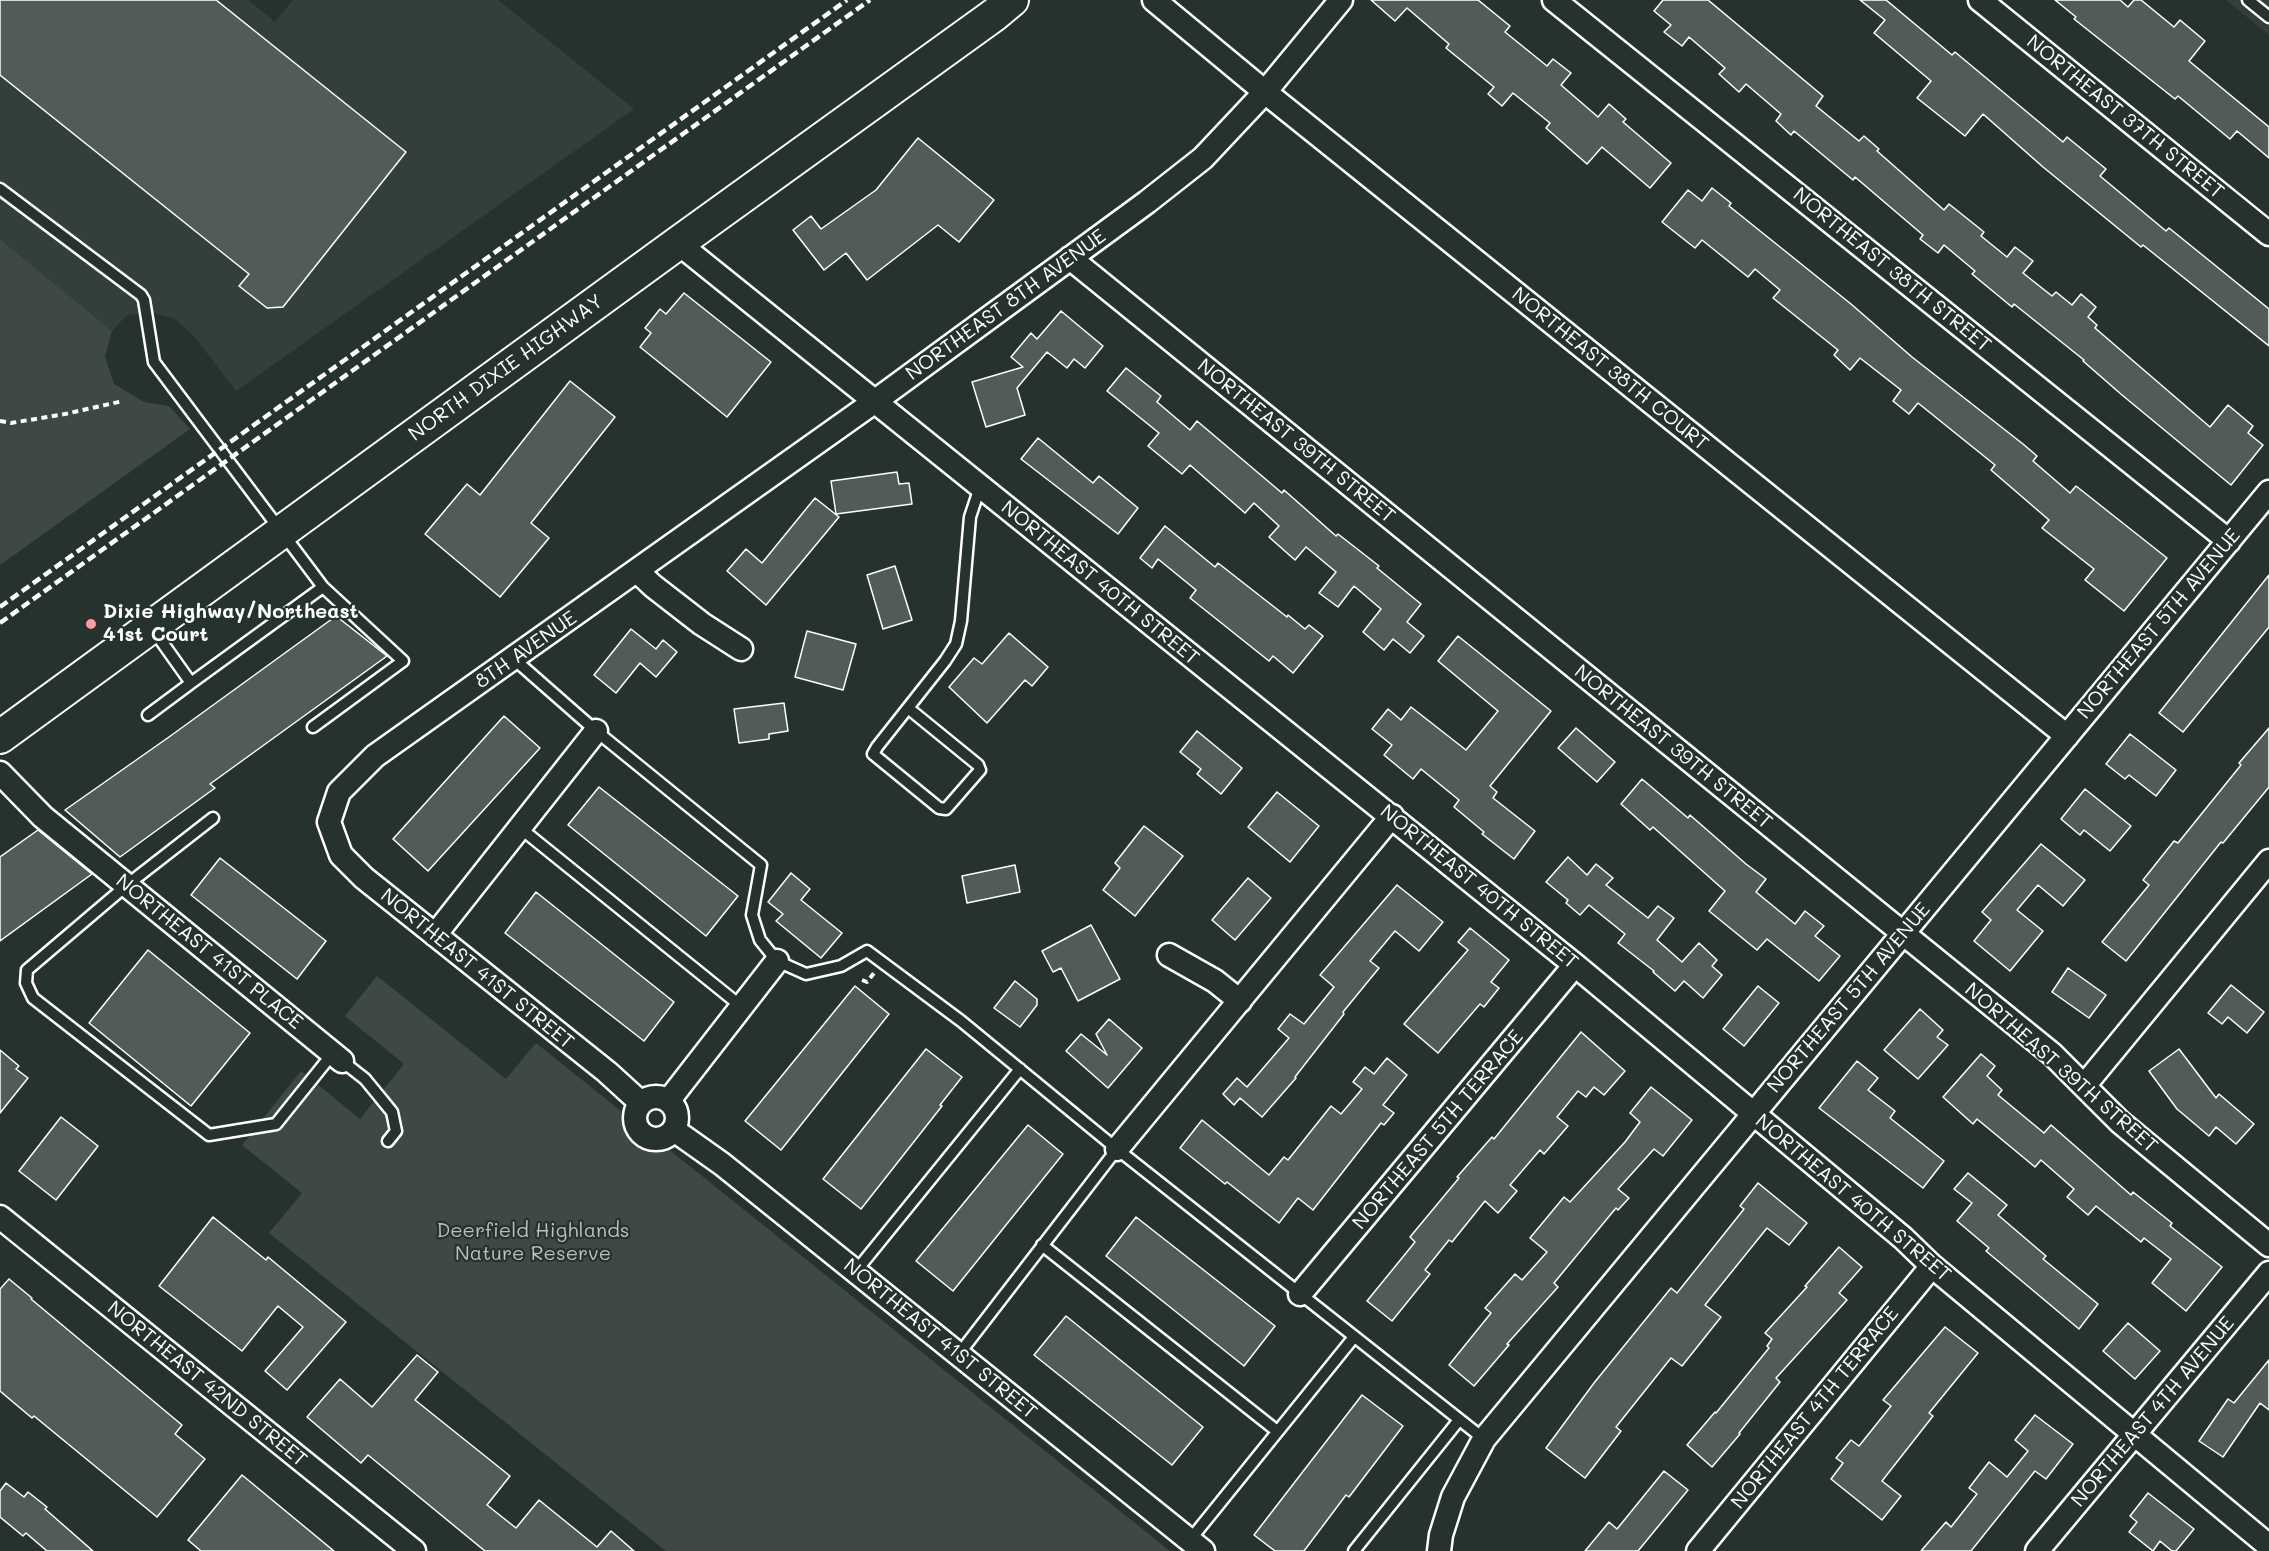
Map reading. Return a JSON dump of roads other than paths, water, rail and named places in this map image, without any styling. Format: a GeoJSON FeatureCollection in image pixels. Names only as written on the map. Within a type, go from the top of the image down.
{"type":"FeatureCollection","features":[{"type":"Feature","properties":{"kind":"main road","name":"NORTH DIXIE HIGHWAY"},"geometry":{"type":"LineString","coordinates":[[0,737],[1012,0]]}},
{"type":"Feature","properties":{"kind":"street","name":"NORTHEAST 38TH COURT"},"geometry":{"type":"LineString","coordinates":[[1154,0],[1265,92],[2067,736]]}},
{"type":"Feature","properties":{"kind":"street","name":"NORTHEAST 8TH AVENUE"},"geometry":{"type":"LineString","coordinates":[[637,571],[874,402],[1148,202],[1203,158],[1265,92],[1341,0]]}},
{"type":"Feature","properties":{"kind":"street","name":"NORTHEAST 38TH STREET"},"geometry":{"type":"LineString","coordinates":[[1554,0],[2229,541]]}},
{"type":"Feature","properties":{"kind":"street","name":"NORTHEAST 37TH STREET"},"geometry":{"type":"LineString","coordinates":[[1980,0],[2269,234]]}},
{"type":"Feature","properties":{"kind":"street","name":"NORTHEAST 40TH STREET"},"geometry":{"type":"LineString","coordinates":[[678,243],[1575,965],[1904,1238],[1932,1266],[2269,1546]]}},
{"type":"Feature","properties":{"kind":"street","name":"NORTHEAST 39TH STREET"},"geometry":{"type":"LineString","coordinates":[[1070,258],[2052,1054],[2120,1122],[2269,1245]]}},
{"type":"Feature","properties":{"kind":"street","name":"NORTHEAST 5TH AVENUE"},"geometry":{"type":"LineString","coordinates":[[1439,1551],[1441,1535],[1453,1497],[1484,1439],[2269,492]]}},
{"type":"Feature","properties":{"kind":"street"},"geometry":{"type":"LineString","coordinates":[[637,571],[652,586],[702,624],[741,649]]}},
{"type":"Feature","properties":{"kind":"street","name":"8TH AVENUE"},"geometry":{"type":"LineString","coordinates":[[329,822],[339,792],[375,756],[637,571]]}},
{"type":"Feature","properties":{"kind":"street"},"geometry":{"type":"LineString","coordinates":[[435,935],[596,731]]}},
{"type":"Feature","properties":{"kind":"street","name":"NORTHEAST 41ST PLACE"},"geometry":{"type":"LineString","coordinates":[[0,773],[43,817],[337,1057]]}},
{"type":"Feature","properties":{"kind":"street"},"geometry":{"type":"LineString","coordinates":[[1117,1149],[1392,816]]}},
{"type":"Feature","properties":{"kind":"street","name":"NORTHEAST 41ST STREET"},"geometry":{"type":"LineString","coordinates":[[329,822],[341,855],[364,878],[607,1072],[641,1103]]}},
{"type":"Feature","properties":{"kind":"street"},"geometry":{"type":"LineString","coordinates":[[2084,1086],[2269,861]]}},
{"type":"Feature","properties":{"kind":"street"},"geometry":{"type":"LineString","coordinates":[[1169,955],[1215,981],[1240,1001]]}},
{"type":"Feature","properties":{"kind":"street"},"geometry":{"type":"LineString","coordinates":[[669,1100],[777,961]]}},
{"type":"Feature","properties":{"kind":"street","name":"NORTHEAST 5TH TERRACE"},"geometry":{"type":"LineString","coordinates":[[1300,1294],[1575,965]]}},
{"type":"Feature","properties":{"kind":"street"},"geometry":{"type":"LineString","coordinates":[[654,1097],[669,1100],[677,1114],[674,1130],[668,1136],[660,1139],[643,1134],[637,1127],[635,1118],[641,1103],[654,1097]]}},
{"type":"Feature","properties":{"kind":"street","name":"NORTHEAST 41ST STREET"},"geometry":{"type":"LineString","coordinates":[[674,1130],[722,1164],[1196,1546]]}},
{"type":"Feature","properties":{"kind":"street","name":"NORTHEAST 42ND STREET"},"geometry":{"type":"LineString","coordinates":[[0,1217],[414,1551]]}},
{"type":"Feature","properties":{"kind":"street","name":"NORTHEAST 4TH TERRACE"},"geometry":{"type":"LineString","coordinates":[[1698,1551],[1932,1266]]}},
{"type":"Feature","properties":{"kind":"street","name":"NORTHEAST 4TH AVENUE"},"geometry":{"type":"LineString","coordinates":[[2037,1551],[2269,1273]]}},
{"type":"Feature","properties":{"kind":"lane"},"geometry":{"type":"LineString","coordinates":[[2248,0],[2269,17]]}},
{"type":"Feature","properties":{"kind":"lane"},"geometry":{"type":"LineString","coordinates":[[0,189],[141,295],[144,300],[154,362],[323,587],[403,661],[313,727]]}},
{"type":"Feature","properties":{"kind":"lane"},"geometry":{"type":"LineString","coordinates":[[908,708],[978,765],[980,770],[946,809],[939,808],[873,754],[908,708],[945,662],[956,644],[961,621],[970,517],[980,487]]}},
{"type":"Feature","properties":{"kind":"lane"},"geometry":{"type":"LineString","coordinates":[[148,715],[323,587]]}},
{"type":"Feature","properties":{"kind":"lane"},"geometry":{"type":"LineString","coordinates":[[151,626],[191,683]]}},
{"type":"Feature","properties":{"kind":"lane"},"geometry":{"type":"LineString","coordinates":[[514,659],[596,731],[761,865],[752,915],[760,940],[777,961],[806,974],[841,966],[867,951],[961,1021],[1117,1149],[1484,1439]]}},
{"type":"Feature","properties":{"kind":"lane"},"geometry":{"type":"LineString","coordinates":[[213,818],[127,885],[27,970],[26,983],[33,998],[209,1135],[276,1124],[337,1057]]}},
{"type":"Feature","properties":{"kind":"lane"},"geometry":{"type":"LineString","coordinates":[[519,827],[742,1007]]}},
{"type":"Feature","properties":{"kind":"lane","name":"NORTHEAST 41ST PLACE"},"geometry":{"type":"LineString","coordinates":[[337,1057],[365,1079],[392,1112],[396,1131],[388,1141]]}},
{"type":"Feature","properties":{"kind":"lane"},"geometry":{"type":"LineString","coordinates":[[856,1271],[1020,1069]]}},
{"type":"Feature","properties":{"kind":"lane"},"geometry":{"type":"LineString","coordinates":[[959,1354],[1117,1149]]}},
{"type":"Feature","properties":{"kind":"lane"},"geometry":{"type":"LineString","coordinates":[[1042,1245],[1277,1431]]}},
{"type":"Feature","properties":{"kind":"lane"},"geometry":{"type":"LineString","coordinates":[[1196,1546],[1277,1431],[1354,1336]]}},
{"type":"Feature","properties":{"kind":"lane"},"geometry":{"type":"LineString","coordinates":[[1354,1551],[1459,1420]]}},
{"type":"Feature","properties":{"kind":"railway"},"geometry":{"type":"LineString","coordinates":[[0,607],[847,0]]}},
{"type":"Feature","properties":{"kind":"railway"},"geometry":{"type":"LineString","coordinates":[[0,623],[870,0]]}},
{"type":"Feature","properties":{"kind":"place","name":"Dixie Highway/Northeast 41st Court"},"geometry":{"type":"Point","coordinates":[91,624]}},
{"type":"Feature","properties":{"kind":"park label","name":"Deerfield Highlands Nature Reserve"},"geometry":{"type":"Point","coordinates":[533,1242]}}]}
